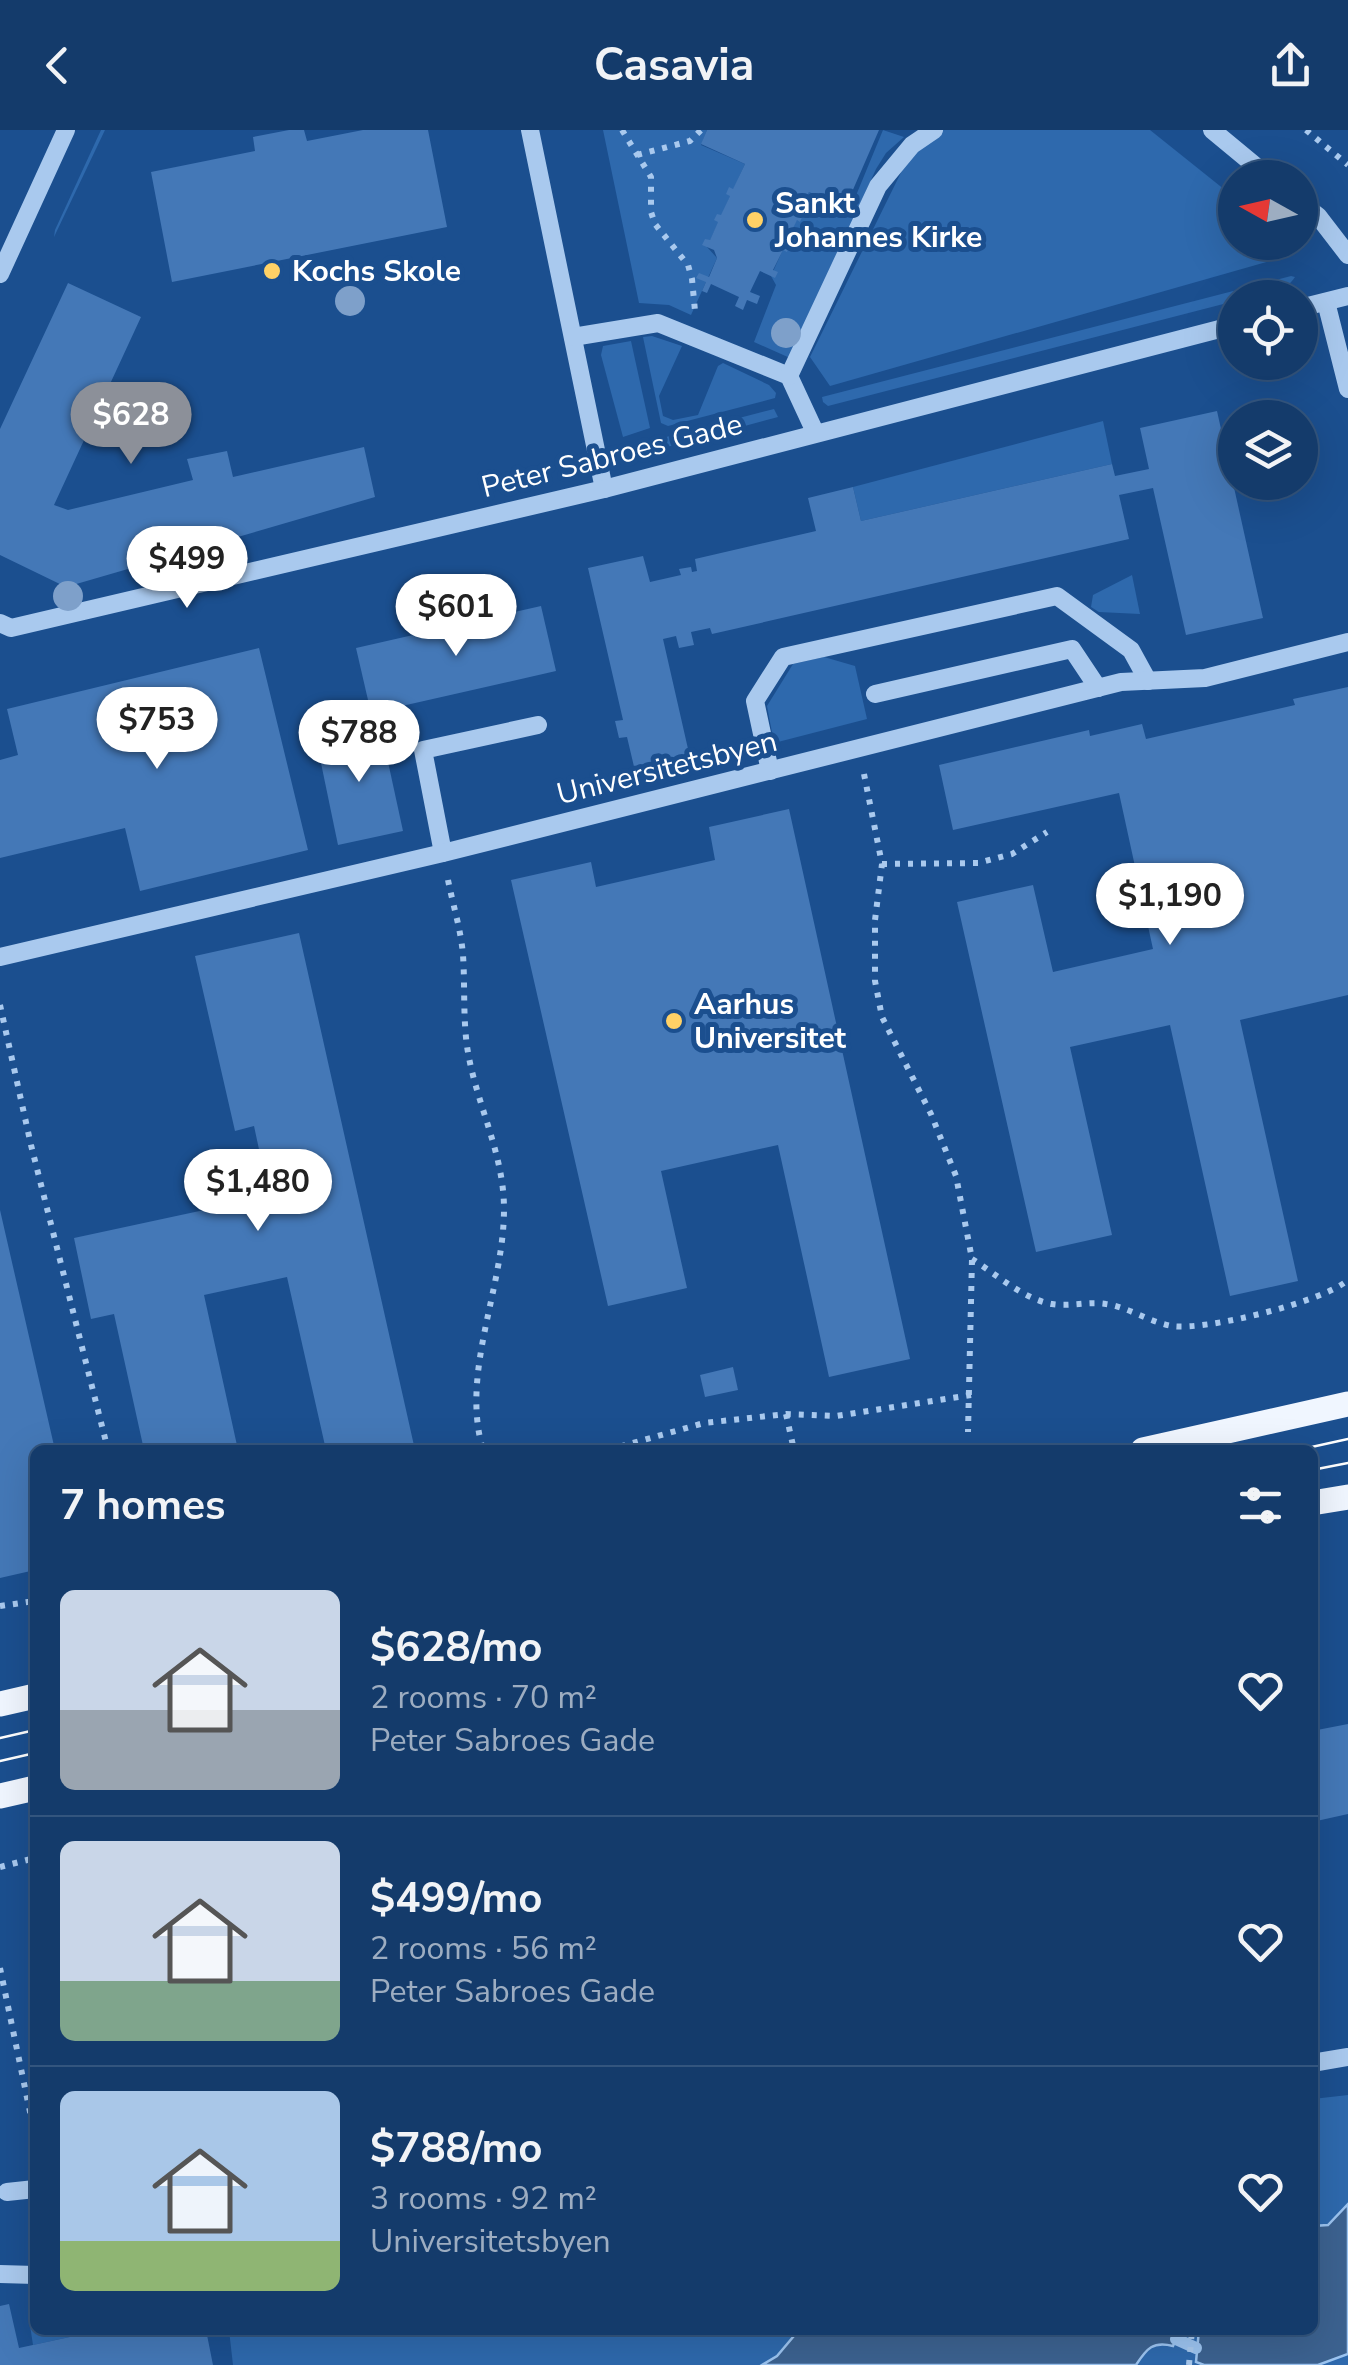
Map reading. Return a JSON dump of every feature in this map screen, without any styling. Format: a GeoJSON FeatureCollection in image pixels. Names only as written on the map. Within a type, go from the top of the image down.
{"type":"FeatureCollection","features":[{"type":"Feature","properties":{"kind":"main road"},"geometry":{"type":"LineString","coordinates":[[1165,1445],[1348,1404]]}},
{"type":"Feature","properties":{"kind":"main road"},"geometry":{"type":"LineString","coordinates":[[1318,1502],[1348,1497]]}},
{"type":"Feature","properties":{"kind":"main road"},"geometry":{"type":"LineString","coordinates":[[0,1704],[30,1697]]}},
{"type":"Feature","properties":{"kind":"main road"},"geometry":{"type":"LineString","coordinates":[[0,1796],[30,1789]]}},
{"type":"Feature","properties":{"kind":"street"},"geometry":{"type":"LineString","coordinates":[[0,274],[66,130]]}},
{"type":"Feature","properties":{"kind":"street"},"geometry":{"type":"LineString","coordinates":[[530,130],[604,489]]}},
{"type":"Feature","properties":{"kind":"street"},"geometry":{"type":"LineString","coordinates":[[789,376],[878,186],[912,146],[934,130]]}},
{"type":"Feature","properties":{"kind":"street"},"geometry":{"type":"LineString","coordinates":[[1212,130],[1248,160]]}},
{"type":"Feature","properties":{"kind":"street"},"geometry":{"type":"LineString","coordinates":[[1318,216],[1348,254]]}},
{"type":"Feature","properties":{"kind":"street"},"geometry":{"type":"LineString","coordinates":[[1318,304],[1348,296]]}},
{"type":"Feature","properties":{"kind":"street"},"geometry":{"type":"LineString","coordinates":[[1326,302],[1348,389]]}},
{"type":"Feature","properties":{"kind":"street"},"geometry":{"type":"LineString","coordinates":[[573,337],[658,322],[789,376],[815,432]]}},
{"type":"Feature","properties":{"kind":"street","name":"Peter Sabroes Gade"},"geometry":{"type":"LineString","coordinates":[[0,624],[11,628],[604,489],[1218,329]]}},
{"type":"Feature","properties":{"kind":"street"},"geometry":{"type":"LineString","coordinates":[[770,770],[755,702],[783,657],[1057,596],[1131,650],[1148,681]]}},
{"type":"Feature","properties":{"kind":"street","name":"Universitetsbyen"},"geometry":{"type":"LineString","coordinates":[[0,957],[443,852],[1098,688],[1205,678],[1348,642]]}},
{"type":"Feature","properties":{"kind":"street"},"geometry":{"type":"LineString","coordinates":[[876,694],[1072,649],[1098,688]]}},
{"type":"Feature","properties":{"kind":"street"},"geometry":{"type":"LineString","coordinates":[[443,852],[423,750],[538,725]]}},
{"type":"Feature","properties":{"kind":"street"},"geometry":{"type":"LineString","coordinates":[[1318,2061],[1348,2057]]}},
{"type":"Feature","properties":{"kind":"street"},"geometry":{"type":"LineString","coordinates":[[7,2192],[30,2190]]}},
{"type":"Feature","properties":{"kind":"street"},"geometry":{"type":"LineString","coordinates":[[0,2274],[30,2275]]}},
{"type":"Feature","properties":{"kind":"path"},"geometry":{"type":"LineString","coordinates":[[622,130],[651,177],[655,224],[682,255],[692,279],[694,337]]}},
{"type":"Feature","properties":{"kind":"path"},"geometry":{"type":"LineString","coordinates":[[637,155],[690,141],[700,130]]}},
{"type":"Feature","properties":{"kind":"path"},"geometry":{"type":"LineString","coordinates":[[1306,130],[1348,166]]}},
{"type":"Feature","properties":{"kind":"path"},"geometry":{"type":"LineString","coordinates":[[859,748],[882,864],[875,920],[875,981],[882,1017],[956,1176],[972,1259],[968,1432]]}},
{"type":"Feature","properties":{"kind":"path"},"geometry":{"type":"LineString","coordinates":[[882,864],[978,863],[1012,854],[1047,832]]}},
{"type":"Feature","properties":{"kind":"path"},"geometry":{"type":"LineString","coordinates":[[443,852],[462,950],[467,1046],[493,1138],[504,1208],[497,1278],[477,1384],[482,1445]]}},
{"type":"Feature","properties":{"kind":"path"},"geometry":{"type":"LineString","coordinates":[[0,1006],[107,1445]]}},
{"type":"Feature","properties":{"kind":"path"},"geometry":{"type":"LineString","coordinates":[[972,1259],[1026,1294],[1052,1304],[1107,1304],[1175,1327],[1283,1308],[1335,1292],[1348,1280]]}},
{"type":"Feature","properties":{"kind":"path"},"geometry":{"type":"LineString","coordinates":[[626,1445],[704,1423],[786,1414],[836,1416],[971,1395]]}},
{"type":"Feature","properties":{"kind":"path"},"geometry":{"type":"LineString","coordinates":[[786,1414],[793,1445]]}},
{"type":"Feature","properties":{"kind":"path"},"geometry":{"type":"LineString","coordinates":[[0,1606],[30,1602]]}},
{"type":"Feature","properties":{"kind":"path"},"geometry":{"type":"LineString","coordinates":[[0,1866],[30,1859]]}},
{"type":"Feature","properties":{"kind":"path"},"geometry":{"type":"LineString","coordinates":[[0,1968],[30,2112]]}},
{"type":"Feature","properties":{"kind":"path"},"geometry":{"type":"LineString","coordinates":[[1189,2365],[1192,2335]]}},
{"type":"Feature","properties":{"kind":"shaded area"},"geometry":{"type":"Polygon","coordinates":[[[101,130],[105,130],[54,237],[55,230],[101,130]]]}},
{"type":"Feature","properties":{"kind":"shaded area"},"geometry":{"type":"Polygon","coordinates":[[[603,130],[707,130],[701,145],[745,164],[707,247],[717,258],[691,315],[669,305],[639,303],[603,130]]]}},
{"type":"Feature","properties":{"kind":"shaded area"},"geometry":{"type":"Polygon","coordinates":[[[883,130],[904,137],[886,153],[876,169],[790,358],[754,342],[776,285],[771,276],[809,192],[850,210],[883,130]]]}},
{"type":"Feature","properties":{"kind":"shaded area"},"geometry":{"type":"Polygon","coordinates":[[[922,130],[1150,130],[1218,184],[1218,260],[1270,260],[830,386],[810,357],[922,130]]]}},
{"type":"Feature","properties":{"kind":"shaded area"},"geometry":{"type":"Polygon","coordinates":[[[1218,295],[1218,305],[828,406],[822,397],[1218,295]]]}},
{"type":"Feature","properties":{"kind":"shaded area"},"geometry":{"type":"Polygon","coordinates":[[[643,337],[682,346],[659,396],[663,416],[673,420],[698,415],[718,366],[723,363],[769,385],[776,393],[775,398],[668,426],[661,423],[643,337]]]}},
{"type":"Feature","properties":{"kind":"shaded area"},"geometry":{"type":"Polygon","coordinates":[[[631,341],[650,428],[623,437],[601,355],[603,346],[631,341]]]}},
{"type":"Feature","properties":{"kind":"shaded area"},"geometry":{"type":"Polygon","coordinates":[[[774,409],[778,417],[667,447],[664,444],[666,437],[774,409]]]}},
{"type":"Feature","properties":{"kind":"shaded area"},"geometry":{"type":"Polygon","coordinates":[[[1103,421],[1112,464],[861,521],[853,487],[1103,421]]]}},
{"type":"Feature","properties":{"kind":"shaded area"},"geometry":{"type":"Polygon","coordinates":[[[1132,575],[1140,614],[1099,612],[1091,607],[1093,595],[1132,575]]]}},
{"type":"Feature","properties":{"kind":"shaded area"},"geometry":{"type":"Polygon","coordinates":[[[824,657],[855,666],[867,719],[774,743],[767,706],[793,664],[824,657]]]}},
{"type":"Feature","properties":{"kind":"shaded area"},"geometry":{"type":"Polygon","coordinates":[[[1348,2095],[1348,2365],[233,2365],[230,2335],[1318,2335],[1318,2098],[1348,2095]]]}},
{"type":"Feature","properties":{"kind":"shaded area"},"geometry":{"type":"Polygon","coordinates":[[[1348,2204],[1348,2354],[1318,2365],[1196,2362],[1199,2335],[1318,2335],[1318,2226],[1328,2225],[1348,2204]]]}},
{"type":"Feature","properties":{"kind":"shaded area"},"geometry":{"type":"Polygon","coordinates":[[[31,2335],[79,2335],[33,2345],[31,2335]]]}},
{"type":"Feature","properties":{"kind":"shaded area"},"geometry":{"type":"Polygon","coordinates":[[[795,2335],[1178,2335],[1173,2346],[1151,2347],[1136,2365],[762,2365],[777,2356],[795,2335]]]}},
{"type":"Feature","properties":{"kind":"building"},"geometry":{"type":"Polygon","coordinates":[[[304,130],[307,141],[363,130],[428,130],[447,227],[172,282],[151,172],[255,151],[253,137],[304,130]]]}},
{"type":"Feature","properties":{"kind":"building","name":"Sankt Johannes Kirke"},"geometry":{"type":"Polygon","coordinates":[[[707,130],[879,130],[845,208],[809,192],[799,214],[803,215],[800,222],[797,220],[786,243],[790,245],[787,252],[783,250],[773,270],[778,272],[775,278],[760,271],[750,292],[760,296],[757,304],[747,300],[743,310],[735,306],[739,297],[711,284],[707,293],[702,291],[706,282],[696,278],[699,273],[709,277],[717,258],[714,250],[702,245],[705,239],[710,240],[718,222],[714,220],[717,214],[721,215],[730,196],[726,194],[729,187],[733,189],[745,164],[701,144],[707,130]]]}},
{"type":"Feature","properties":{"kind":"building"},"geometry":{"type":"Polygon","coordinates":[[[68,283],[141,317],[54,505],[68,510],[193,480],[187,459],[227,451],[233,477],[364,447],[375,497],[66,587],[0,555],[0,429],[68,283]]]}},
{"type":"Feature","properties":{"kind":"building"},"geometry":{"type":"Polygon","coordinates":[[[1217,411],[1218,500],[1237,500],[1263,618],[1186,635],[1153,488],[1119,495],[1129,539],[712,634],[710,628],[691,632],[694,645],[679,648],[676,636],[663,639],[691,762],[636,775],[627,737],[619,738],[615,721],[623,720],[588,568],[643,556],[650,582],[681,575],[679,569],[691,567],[692,572],[697,571],[695,559],[816,531],[808,498],[853,487],[861,521],[1112,464],[1115,476],[1149,469],[1140,428],[1217,411]]]}},
{"type":"Feature","properties":{"kind":"building"},"geometry":{"type":"Polygon","coordinates":[[[541,606],[556,671],[371,713],[356,648],[541,606]]]}},
{"type":"Feature","properties":{"kind":"building"},"geometry":{"type":"Polygon","coordinates":[[[259,648],[308,850],[140,891],[125,828],[0,858],[0,760],[18,755],[7,709],[259,648]]]}},
{"type":"Feature","properties":{"kind":"building"},"geometry":{"type":"Polygon","coordinates":[[[1348,687],[1348,995],[1240,1020],[1298,1281],[1230,1296],[1170,1025],[1070,1047],[1112,1235],[1036,1252],[957,902],[1033,885],[1053,972],[1153,949],[1119,793],[953,830],[939,765],[1089,730],[1090,736],[1142,724],[1146,739],[1295,705],[1293,699],[1348,687]]]}},
{"type":"Feature","properties":{"kind":"building"},"geometry":{"type":"Polygon","coordinates":[[[380,725],[403,831],[338,845],[316,739],[380,725]]]}},
{"type":"Feature","properties":{"kind":"building"},"geometry":{"type":"Polygon","coordinates":[[[789,809],[910,1359],[829,1377],[778,1145],[661,1171],[687,1288],[608,1306],[511,880],[591,862],[596,887],[715,860],[709,827],[789,809]]]}},
{"type":"Feature","properties":{"kind":"building"},"geometry":{"type":"Polygon","coordinates":[[[299,933],[414,1445],[325,1445],[287,1277],[204,1295],[237,1445],[143,1445],[114,1314],[91,1319],[74,1238],[232,1204],[232,1200],[250,1195],[252,1200],[269,1196],[254,1126],[235,1131],[195,956],[299,933]]]}},
{"type":"Feature","properties":{"kind":"building"},"geometry":{"type":"Polygon","coordinates":[[[0,1210],[54,1445],[30,1445],[30,1571],[0,1578],[0,1210]]]}},
{"type":"Feature","properties":{"kind":"building"},"geometry":{"type":"Polygon","coordinates":[[[733,1367],[738,1390],[705,1397],[700,1375],[733,1367]]]}},
{"type":"Feature","properties":{"kind":"building"},"geometry":{"type":"Polygon","coordinates":[[[1348,1724],[1348,1814],[1318,1821],[1318,1730],[1348,1724]]]}},
{"type":"Feature","properties":{"kind":"building"},"geometry":{"type":"Polygon","coordinates":[[[9,2304],[19,2348],[79,2335],[207,2335],[213,2365],[0,2365],[0,2306],[9,2304]]]}},
{"type":"Feature","properties":{"kind":"waterway"},"geometry":{"type":"LineString","coordinates":[[1176,2339],[1196,2348]]}},
{"type":"Feature","properties":{"kind":"tram line"},"geometry":{"type":"LineString","coordinates":[[1318,1446],[1348,1439]]}},
{"type":"Feature","properties":{"kind":"tram line"},"geometry":{"type":"LineString","coordinates":[[1318,1469],[1348,1463]]}},
{"type":"Feature","properties":{"kind":"tram line"},"geometry":{"type":"LineString","coordinates":[[0,1738],[30,1731]]}},
{"type":"Feature","properties":{"kind":"tram line"},"geometry":{"type":"LineString","coordinates":[[0,1761],[30,1754]]}},
{"type":"Feature","properties":{"kind":"place","name":"Sankt Johannes Kirke"},"geometry":{"type":"Point","coordinates":[755,220]}},
{"type":"Feature","properties":{"kind":"place","name":"Kochs Skole"},"geometry":{"type":"Point","coordinates":[272,271]}},
{"type":"Feature","properties":{"kind":"place","name":"Aarhus Universitet"},"geometry":{"type":"Point","coordinates":[674,1021]}}]}
